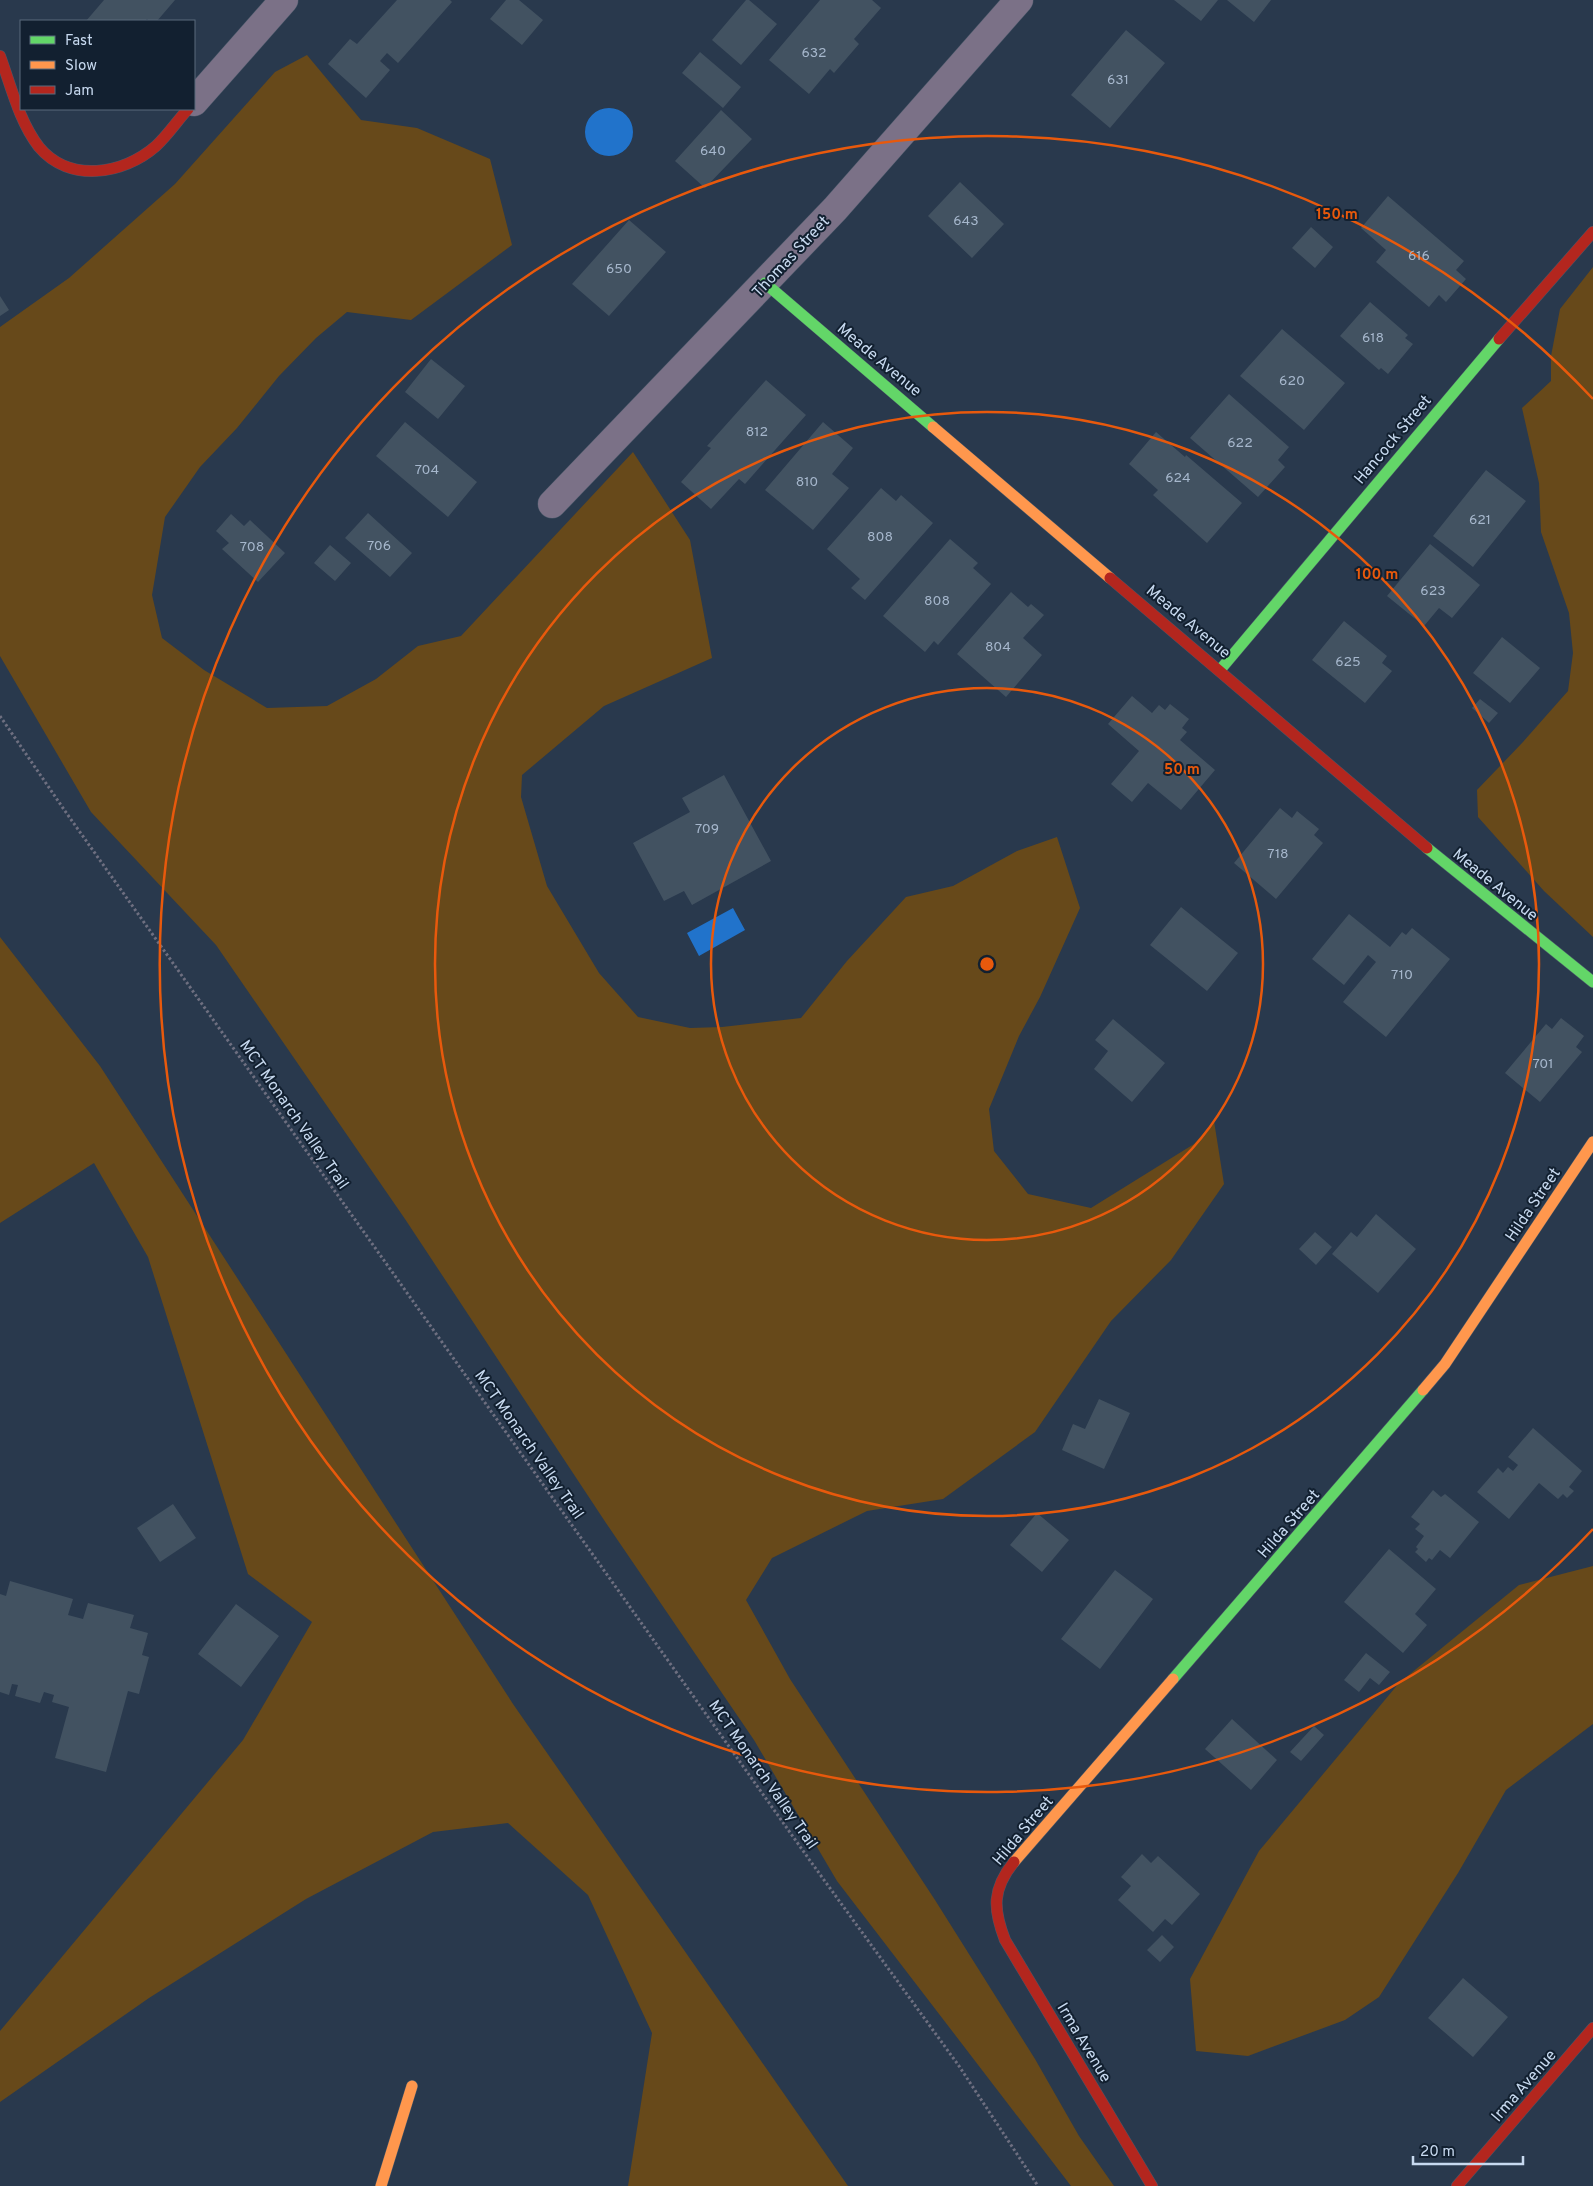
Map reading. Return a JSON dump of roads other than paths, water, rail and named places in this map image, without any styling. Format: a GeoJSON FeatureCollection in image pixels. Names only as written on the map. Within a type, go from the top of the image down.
{"type":"FeatureCollection","features":[{"type":"Feature","properties":{"kind":"street"},"geometry":{"type":"LineString","coordinates":[[195,101],[284,0]]}},
{"type":"Feature","properties":{"kind":"street","name":"Thomas Street"},"geometry":{"type":"LineString","coordinates":[[552,504],[834,209],[1019,0]]}},
{"type":"Feature","properties":{"kind":"street"},"geometry":{"type":"LineString","coordinates":[[0,56],[20,108]]}},
{"type":"Feature","properties":{"kind":"street"},"geometry":{"type":"LineString","coordinates":[[21,110],[29,131],[44,152],[64,166],[92,173],[122,167],[151,151],[187,110]]}},
{"type":"Feature","properties":{"kind":"street","name":"Hancock Street"},"geometry":{"type":"LineString","coordinates":[[1220,670],[1443,404],[1593,232]]}},
{"type":"Feature","properties":{"kind":"street","name":"Meade Avenue"},"geometry":{"type":"LineString","coordinates":[[765,283],[1437,857],[1593,982]]}},
{"type":"Feature","properties":{"kind":"street","name":"Hilda Street"},"geometry":{"type":"LineString","coordinates":[[996,1912],[995,1903],[1002,1880],[1012,1865],[1446,1364],[1593,1142]]}},
{"type":"Feature","properties":{"kind":"street","name":"Irma Avenue"},"geometry":{"type":"LineString","coordinates":[[996,1912],[997,1921],[1006,1940],[1152,2186]]}},
{"type":"Feature","properties":{"kind":"street","name":"Irma Avenue"},"geometry":{"type":"LineString","coordinates":[[1457,2186],[1593,2028]]}},
{"type":"Feature","properties":{"kind":"street"},"geometry":{"type":"LineString","coordinates":[[381,2186],[412,2086]]}},
{"type":"Feature","properties":{"kind":"water"},"geometry":{"type":"Polygon","coordinates":[[[609,108],[618,110],[626,115],[631,123],[633,132],[631,141],[626,149],[618,154],[609,156],[600,154],[592,149],[587,141],[585,132],[587,123],[592,115],[600,110],[609,108]]]}},
{"type":"Feature","properties":{"kind":"water"},"geometry":{"type":"Polygon","coordinates":[[[733,908],[745,930],[699,956],[687,933],[733,908]]]}}]}
